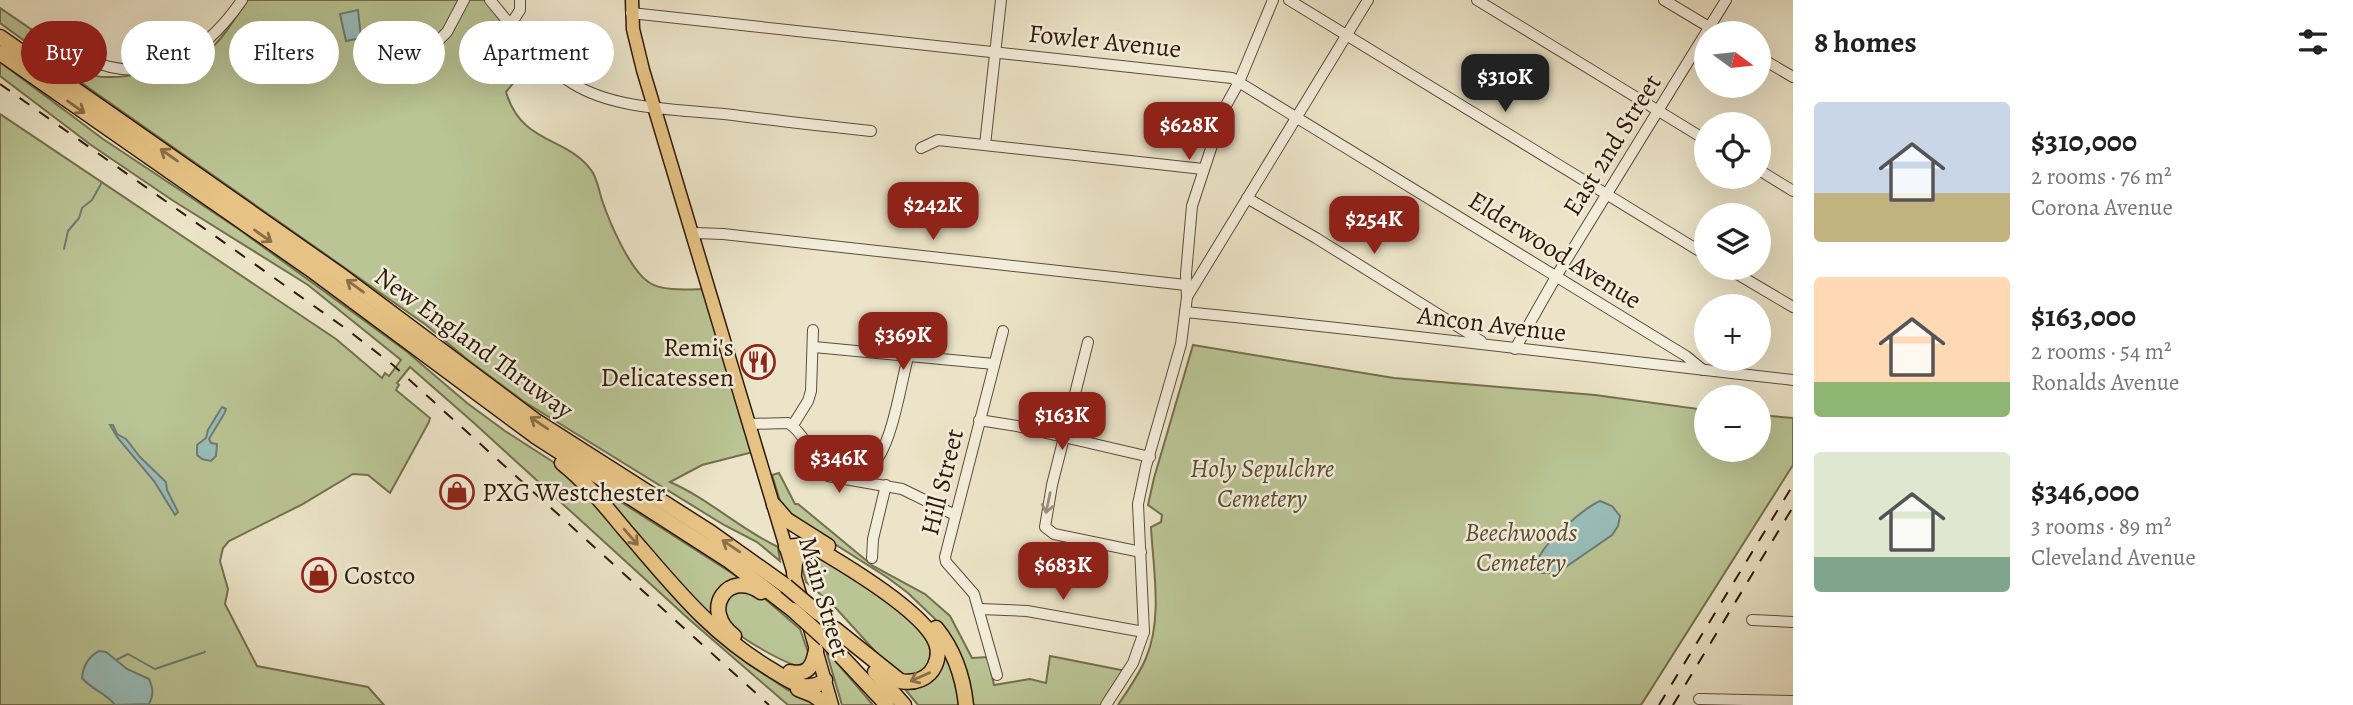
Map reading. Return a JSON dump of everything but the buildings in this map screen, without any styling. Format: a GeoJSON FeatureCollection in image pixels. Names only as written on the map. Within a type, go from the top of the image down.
{"type":"FeatureCollection","features":[{"type":"Feature","properties":{"kind":"highway","name":"New England Thruway"},"geometry":{"type":"LineString","coordinates":[[0,37],[300,246],[439,358],[720,539],[790,580],[818,613],[826,640],[887,705]]}},
{"type":"Feature","properties":{"kind":"highway","name":"New England Thruway"},"geometry":{"type":"LineString","coordinates":[[0,53],[405,332]]}},
{"type":"Feature","properties":{"kind":"highway","name":"New England Thruway"},"geometry":{"type":"LineString","coordinates":[[439,358],[472,392],[545,443],[728,560],[791,608],[904,705]]}},
{"type":"Feature","properties":{"kind":"highway"},"geometry":{"type":"LineString","coordinates":[[472,392],[583,482],[706,622],[788,684],[830,705]]}},
{"type":"Feature","properties":{"kind":"highway"},"geometry":{"type":"LineString","coordinates":[[774,505],[787,520],[915,617],[935,640],[937,648],[937,661],[932,671],[922,679],[910,682],[900,681],[826,640],[808,671],[800,674],[790,672]]}},
{"type":"Feature","properties":{"kind":"highway"},"geometry":{"type":"LineString","coordinates":[[785,543],[820,546],[898,593],[930,621],[956,659],[966,705]]}},
{"type":"Feature","properties":{"kind":"highway"},"geometry":{"type":"LineString","coordinates":[[790,580],[795,563],[802,552],[820,546]]}},
{"type":"Feature","properties":{"kind":"highway"},"geometry":{"type":"LineString","coordinates":[[791,608],[746,584],[736,585],[728,590],[721,598],[718,610],[722,625],[732,635],[790,672],[825,680]]}},
{"type":"Feature","properties":{"kind":"highway"},"geometry":{"type":"LineString","coordinates":[[759,663],[802,686],[817,686],[825,680]]}},
{"type":"Feature","properties":{"kind":"main road","name":"Main Street"},"geometry":{"type":"LineString","coordinates":[[631,7],[643,70],[785,543],[790,580],[826,640],[825,680],[830,705]]}},
{"type":"Feature","properties":{"kind":"street"},"geometry":{"type":"LineString","coordinates":[[107,67],[142,70],[174,62],[191,54],[215,34],[243,0]]}},
{"type":"Feature","properties":{"kind":"street"},"geometry":{"type":"LineString","coordinates":[[445,34],[464,0]]}},
{"type":"Feature","properties":{"kind":"street"},"geometry":{"type":"LineString","coordinates":[[490,0],[508,21]]}},
{"type":"Feature","properties":{"kind":"street"},"geometry":{"type":"LineString","coordinates":[[513,21],[520,10],[520,0]]}},
{"type":"Feature","properties":{"kind":"street"},"geometry":{"type":"LineString","coordinates":[[985,145],[1001,0]]}},
{"type":"Feature","properties":{"kind":"street"},"geometry":{"type":"LineString","coordinates":[[1106,705],[1133,663],[1144,632],[1138,504],[1181,344],[1187,297],[1192,206],[1224,110],[1239,82],[1273,0]]}},
{"type":"Feature","properties":{"kind":"street"},"geometry":{"type":"LineString","coordinates":[[1289,0],[1694,248]]}},
{"type":"Feature","properties":{"kind":"street"},"geometry":{"type":"LineString","coordinates":[[1187,297],[1368,0]]}},
{"type":"Feature","properties":{"kind":"street"},"geometry":{"type":"LineString","coordinates":[[1477,0],[1694,133]]}},
{"type":"Feature","properties":{"kind":"street"},"geometry":{"type":"LineString","coordinates":[[1664,0],[1699,21]]}},
{"type":"Feature","properties":{"kind":"street","name":"East 2nd Street"},"geometry":{"type":"LineString","coordinates":[[1718,21],[1726,0]]}},
{"type":"Feature","properties":{"kind":"street","name":"Fowler Avenue"},"geometry":{"type":"LineString","coordinates":[[631,7],[1193,72],[1232,78],[1239,82]]}},
{"type":"Feature","properties":{"kind":"street","name":"East 2nd Street"},"geometry":{"type":"LineString","coordinates":[[1515,349],[1606,195],[1694,59]]}},
{"type":"Feature","properties":{"kind":"street"},"geometry":{"type":"LineString","coordinates":[[1771,64],[1793,77]]}},
{"type":"Feature","properties":{"kind":"street","name":"Elderwood Avenue"},"geometry":{"type":"LineString","coordinates":[[1239,82],[1557,275],[1694,363]]}},
{"type":"Feature","properties":{"kind":"street"},"geometry":{"type":"LineString","coordinates":[[574,84],[610,99],[654,107],[871,131]]}},
{"type":"Feature","properties":{"kind":"street"},"geometry":{"type":"LineString","coordinates":[[921,148],[938,140],[1203,169]]}},
{"type":"Feature","properties":{"kind":"street"},"geometry":{"type":"LineString","coordinates":[[1771,177],[1793,191]]}},
{"type":"Feature","properties":{"kind":"street"},"geometry":{"type":"LineString","coordinates":[[1247,198],[1316,238],[1484,344]]}},
{"type":"Feature","properties":{"kind":"street"},"geometry":{"type":"LineString","coordinates":[[693,236],[695,233],[723,234],[1186,285]]}},
{"type":"Feature","properties":{"kind":"street"},"geometry":{"type":"LineString","coordinates":[[1747,280],[1793,307]]}},
{"type":"Feature","properties":{"kind":"street","name":"Ancon Avenue"},"geometry":{"type":"LineString","coordinates":[[1185,312],[1694,369]]}},
{"type":"Feature","properties":{"kind":"street"},"geometry":{"type":"LineString","coordinates":[[793,425],[811,391],[813,330]]}},
{"type":"Feature","properties":{"kind":"street","name":"Hill Street"},"geometry":{"type":"LineString","coordinates":[[997,675],[980,609],[967,584],[946,562],[946,548],[1003,331]]}},
{"type":"Feature","properties":{"kind":"street"},"geometry":{"type":"LineString","coordinates":[[1088,342],[1063,437],[1045,527],[1054,534],[1141,552]]}},
{"type":"Feature","properties":{"kind":"street"},"geometry":{"type":"LineString","coordinates":[[814,347],[994,364]]}},
{"type":"Feature","properties":{"kind":"street"},"geometry":{"type":"LineString","coordinates":[[838,479],[855,475],[878,458],[887,437],[908,357]]}},
{"type":"Feature","properties":{"kind":"street","name":"Ancon Avenue"},"geometry":{"type":"LineString","coordinates":[[1712,371],[1793,380]]}},
{"type":"Feature","properties":{"kind":"street"},"geometry":{"type":"LineString","coordinates":[[979,420],[1150,457]]}},
{"type":"Feature","properties":{"kind":"street"},"geometry":{"type":"LineString","coordinates":[[749,424],[783,422],[793,425],[828,476],[886,485],[909,492],[954,515]]}},
{"type":"Feature","properties":{"kind":"street"},"geometry":{"type":"LineString","coordinates":[[872,464],[871,475],[874,483]]}},
{"type":"Feature","properties":{"kind":"street"},"geometry":{"type":"LineString","coordinates":[[872,558],[873,539],[886,485]]}},
{"type":"Feature","properties":{"kind":"street"},"geometry":{"type":"LineString","coordinates":[[980,609],[1027,611],[1144,632]]}},
{"type":"Feature","properties":{"kind":"street"},"geometry":{"type":"LineString","coordinates":[[1752,620],[1793,622]]}},
{"type":"Feature","properties":{"kind":"street"},"geometry":{"type":"LineString","coordinates":[[1699,699],[1793,701]]}},
{"type":"Feature","properties":{"kind":"green space"},"geometry":{"type":"Polygon","coordinates":[[[247,0],[487,0],[506,21],[459,21],[459,84],[512,84],[506,92],[513,109],[523,122],[533,131],[581,159],[591,170],[615,232],[642,277],[662,288],[708,289],[753,452],[702,465],[670,482],[778,547],[780,561],[757,542],[724,525],[523,401],[426,325],[83,84],[107,84],[107,77],[121,76],[121,84],[215,84],[215,44],[229,27],[229,84],[339,84],[339,21],[234,20],[247,0]]]}},
{"type":"Feature","properties":{"kind":"green space"},"geometry":{"type":"Polygon","coordinates":[[[0,8],[21,22],[21,38],[0,23],[0,8]]]}},
{"type":"Feature","properties":{"kind":"green space"},"geometry":{"type":"Polygon","coordinates":[[[0,62],[21,78],[21,84],[29,84],[103,139],[240,230],[406,351],[467,403],[561,467],[582,487],[713,636],[788,690],[808,696],[821,705],[788,705],[410,367],[397,383],[399,385],[396,390],[430,418],[390,493],[368,475],[353,474],[301,505],[229,541],[223,548],[220,561],[228,589],[225,604],[257,666],[368,687],[384,705],[0,705],[0,114],[336,339],[382,378],[385,373],[389,376],[401,360],[308,285],[172,200],[91,145],[0,76],[0,62]]]}},
{"type":"Feature","properties":{"kind":"green space","name":"Beechwoods Cemetery"},"geometry":{"type":"Polygon","coordinates":[[[1193,345],[1394,378],[1595,395],[1694,408],[1694,462],[1771,462],[1771,416],[1793,418],[1793,465],[1641,705],[1118,705],[1146,658],[1154,626],[1156,593],[1151,527],[1161,522],[1162,515],[1148,505],[1193,345]]]}},
{"type":"Feature","properties":{"kind":"green space"},"geometry":{"type":"Polygon","coordinates":[[[779,473],[795,504],[873,566],[925,594],[950,616],[972,658],[988,657],[994,685],[1030,679],[1046,683],[1050,656],[1126,671],[1104,705],[970,705],[956,645],[934,618],[888,578],[783,511],[772,475],[779,473]]]}},
{"type":"Feature","properties":{"kind":"green space"},"geometry":{"type":"Polygon","coordinates":[[[596,486],[741,579],[732,582],[714,624],[596,486]]]}},
{"type":"Feature","properties":{"kind":"green space"},"geometry":{"type":"Polygon","coordinates":[[[818,555],[897,605],[932,642],[927,667],[923,672],[911,677],[893,671],[834,606],[806,582],[800,561],[818,555]]]}},
{"type":"Feature","properties":{"kind":"green space"},"geometry":{"type":"Polygon","coordinates":[[[738,590],[764,598],[800,629],[810,658],[802,666],[786,662],[763,650],[729,625],[724,608],[738,590]]]}},
{"type":"Feature","properties":{"kind":"green space"},"geometry":{"type":"Polygon","coordinates":[[[942,652],[949,654],[963,705],[918,705],[904,688],[942,652]]]}},
{"type":"Feature","properties":{"kind":"green space"},"geometry":{"type":"Polygon","coordinates":[[[827,654],[833,658],[873,705],[842,705],[827,654]]]}},
{"type":"Feature","properties":{"kind":"water"},"geometry":{"type":"Polygon","coordinates":[[[358,10],[359,21],[353,21],[353,40],[346,41],[340,14],[358,10]]]}},
{"type":"Feature","properties":{"kind":"water"},"geometry":{"type":"Polygon","coordinates":[[[222,407],[226,409],[224,414],[209,439],[211,443],[217,444],[216,456],[211,461],[202,459],[197,455],[197,445],[206,438],[222,407]]]}},
{"type":"Feature","properties":{"kind":"water"},"geometry":{"type":"Polygon","coordinates":[[[110,425],[113,425],[117,434],[126,439],[166,482],[178,512],[175,515],[154,481],[117,437],[110,425]]]}},
{"type":"Feature","properties":{"kind":"water"},"geometry":{"type":"Polygon","coordinates":[[[1600,501],[1612,506],[1620,516],[1612,535],[1557,573],[1540,573],[1538,561],[1547,546],[1574,519],[1600,501]]]}},
{"type":"Feature","properties":{"kind":"water"},"geometry":{"type":"Polygon","coordinates":[[[99,651],[106,652],[127,669],[149,679],[152,697],[149,704],[115,705],[82,678],[87,662],[99,651]]]}},
{"type":"Feature","properties":{"kind":"waterway"},"geometry":{"type":"LineString","coordinates":[[64,249],[68,231],[102,182]]}},
{"type":"Feature","properties":{"kind":"waterway"},"geometry":{"type":"LineString","coordinates":[[116,660],[128,654],[155,669],[205,652]]}},
{"type":"Feature","properties":{"kind":"railway"},"geometry":{"type":"LineString","coordinates":[[0,84],[345,328],[393,365],[769,705]]}},
{"type":"Feature","properties":{"kind":"railway"},"geometry":{"type":"LineString","coordinates":[[1659,705],[1793,485]]}},
{"type":"Feature","properties":{"kind":"railway"},"geometry":{"type":"LineString","coordinates":[[1673,705],[1793,507]]}},
{"type":"Feature","properties":{"kind":"place","name":"Remi's Delicatessen"},"geometry":{"type":"Point","coordinates":[758,362]}},
{"type":"Feature","properties":{"kind":"place","name":"PXG Westchester"},"geometry":{"type":"Point","coordinates":[457,492]}},
{"type":"Feature","properties":{"kind":"place","name":"Costco"},"geometry":{"type":"Point","coordinates":[319,575]}},
{"type":"Feature","properties":{"kind":"park label","name":"Holy Sepulchre Cemetery"},"geometry":{"type":"Point","coordinates":[1262,483]}}]}
